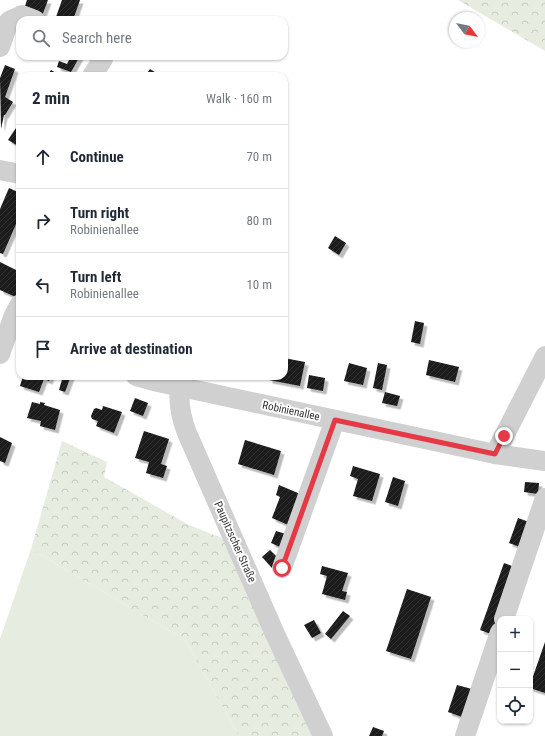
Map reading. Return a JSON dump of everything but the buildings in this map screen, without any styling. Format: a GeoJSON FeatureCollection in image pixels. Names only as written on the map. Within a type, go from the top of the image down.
{"type":"FeatureCollection","features":[{"type":"Feature","properties":{"kind":"street"},"geometry":{"type":"LineString","coordinates":[[0,47],[9,21],[16,18]]}},
{"type":"Feature","properties":{"kind":"street"},"geometry":{"type":"LineString","coordinates":[[95,72],[102,60]]}},
{"type":"Feature","properties":{"kind":"street"},"geometry":{"type":"LineString","coordinates":[[0,170],[16,173]]}},
{"type":"Feature","properties":{"kind":"street"},"geometry":{"type":"LineString","coordinates":[[0,354],[9,335],[16,311]]}},
{"type":"Feature","properties":{"kind":"street"},"geometry":{"type":"LineString","coordinates":[[495,454],[545,356]]}},
{"type":"Feature","properties":{"kind":"street"},"geometry":{"type":"LineString","coordinates":[[152,380],[180,387]]}},
{"type":"Feature","properties":{"kind":"street","name":"Robinienallee"},"geometry":{"type":"LineString","coordinates":[[180,387],[495,454],[545,461]]}},
{"type":"Feature","properties":{"kind":"street","name":"Paupitzscher Straße"},"geometry":{"type":"LineString","coordinates":[[180,387],[182,421],[275,634],[323,736]]}},
{"type":"Feature","properties":{"kind":"street"},"geometry":{"type":"LineString","coordinates":[[282,568],[335,420]]}},
{"type":"Feature","properties":{"kind":"street"},"geometry":{"type":"LineString","coordinates":[[505,616],[545,498]]}},
{"type":"Feature","properties":{"kind":"street"},"geometry":{"type":"LineString","coordinates":[[465,736],[497,641]]}},
{"type":"Feature","properties":{"kind":"green space"},"geometry":{"type":"Polygon","coordinates":[[[458,0],[545,0],[545,51],[485,16],[485,12],[478,12],[458,0]]]}},
{"type":"Feature","properties":{"kind":"green space"},"geometry":{"type":"Polygon","coordinates":[[[62,441],[107,462],[104,477],[189,525],[227,540],[316,736],[239,736],[185,640],[31,549],[62,441]]]}},
{"type":"Feature","properties":{"kind":"green space"},"geometry":{"type":"Polygon","coordinates":[[[31,549],[185,640],[239,736],[0,736],[0,639],[31,549]]]}},
{"type":"Feature","properties":{"kind":"route"},"geometry":{"type":"LineString","coordinates":[[282,568],[335,420],[495,454],[504,436]]}}]}
